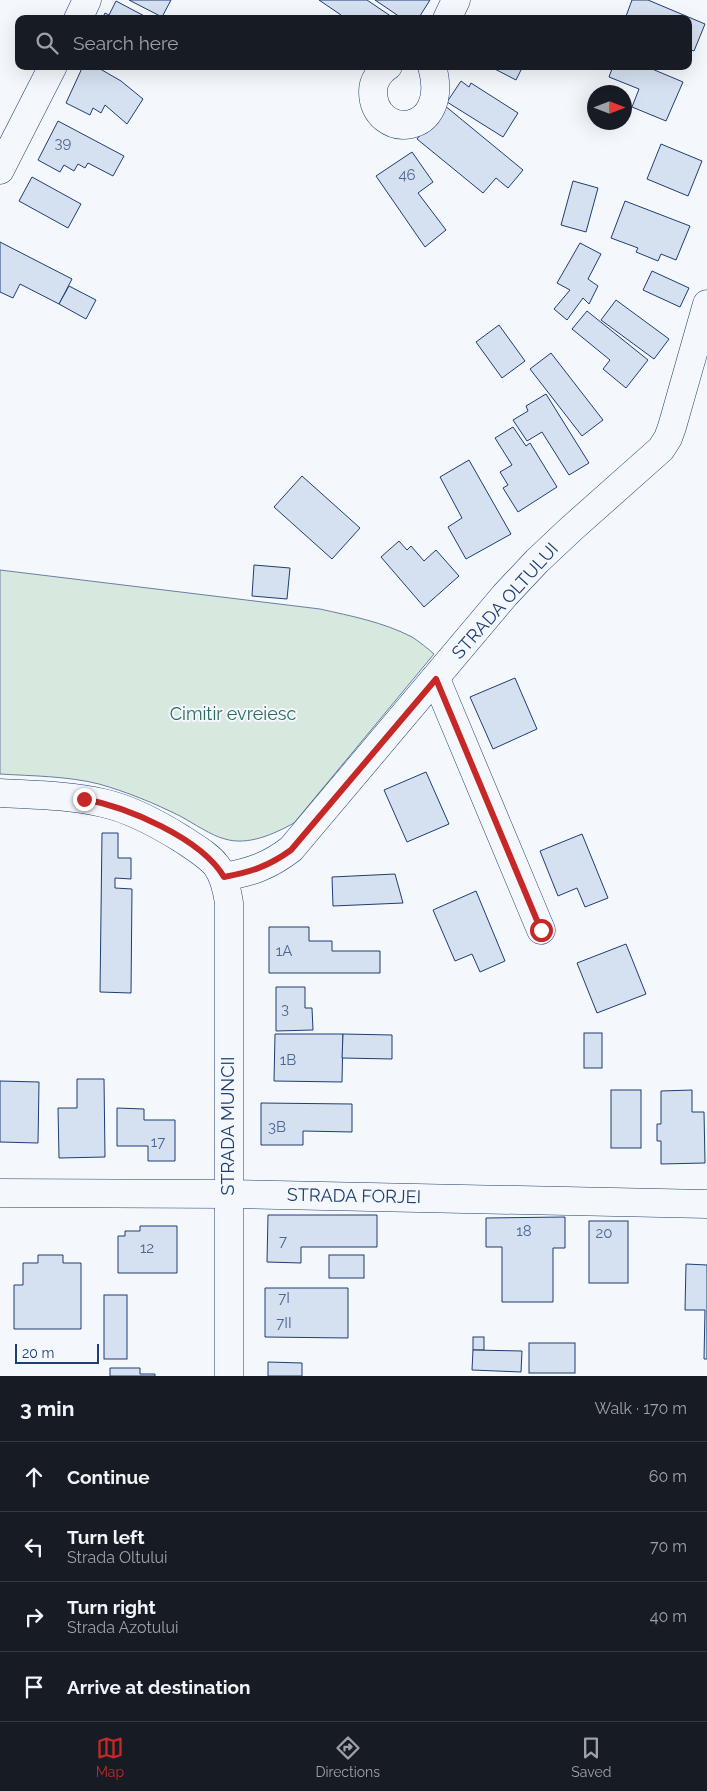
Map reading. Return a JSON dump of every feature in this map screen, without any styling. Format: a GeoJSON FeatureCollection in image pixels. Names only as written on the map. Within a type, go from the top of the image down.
{"type":"FeatureCollection","features":[{"type":"Feature","properties":{"kind":"street"},"geometry":{"type":"LineString","coordinates":[[80,15],[87,0]]}},
{"type":"Feature","properties":{"kind":"street"},"geometry":{"type":"LineString","coordinates":[[449,15],[456,0]]}},
{"type":"Feature","properties":{"kind":"street"},"geometry":{"type":"LineString","coordinates":[[0,170],[51,70]]}},
{"type":"Feature","properties":{"kind":"street"},"geometry":{"type":"LineString","coordinates":[[382,70],[376,78],[373,87],[373,98],[376,108],[390,122],[400,125],[411,124],[420,120],[428,114],[434,104],[435,84],[433,70]]}},
{"type":"Feature","properties":{"kind":"street","name":"STRADA OLTULUI"},"geometry":{"type":"LineString","coordinates":[[224,877],[261,868],[291,850],[505,595],[537,561],[662,448],[672,427],[707,304]]}},
{"type":"Feature","properties":{"kind":"street"},"geometry":{"type":"LineString","coordinates":[[436,679],[541,930]]}},
{"type":"Feature","properties":{"kind":"street"},"geometry":{"type":"LineString","coordinates":[[0,793],[84,799],[122,809],[164,828],[207,856],[224,877]]}},
{"type":"Feature","properties":{"kind":"street","name":"STRADA MUNCII"},"geometry":{"type":"LineString","coordinates":[[224,877],[229,903],[228,1376]]}},
{"type":"Feature","properties":{"kind":"street","name":"STRADA FORJEI"},"geometry":{"type":"LineString","coordinates":[[0,1193],[228,1194],[707,1204]]}},
{"type":"Feature","properties":{"kind":"green space","name":"Cimitir evreiesc"},"geometry":{"type":"Polygon","coordinates":[[[0,570],[320,609],[390,627],[412,637],[434,654],[294,823],[261,838],[234,841],[214,835],[150,802],[99,784],[62,778],[0,774],[0,570]]]}},
{"type":"Feature","properties":{"kind":"building"},"geometry":{"type":"Polygon","coordinates":[[[129,0],[171,0],[163,15],[158,15],[129,0]]]}},
{"type":"Feature","properties":{"kind":"building"},"geometry":{"type":"Polygon","coordinates":[[[319,0],[367,0],[389,15],[341,15],[319,0]]]}},
{"type":"Feature","properties":{"kind":"building"},"geometry":{"type":"Polygon","coordinates":[[[375,0],[430,0],[421,15],[397,15],[375,0]]]}},
{"type":"Feature","properties":{"kind":"building"},"geometry":{"type":"Polygon","coordinates":[[[632,0],[648,0],[684,15],[626,15],[632,0]]]}},
{"type":"Feature","properties":{"kind":"building"},"geometry":{"type":"Polygon","coordinates":[[[116,1],[142,15],[109,15],[116,1]]]}},
{"type":"Feature","properties":{"kind":"building"},"geometry":{"type":"Polygon","coordinates":[[[692,19],[705,24],[694,51],[692,50],[692,19]]]}},
{"type":"Feature","properties":{"kind":"building"},"geometry":{"type":"Polygon","coordinates":[[[81,70],[102,70],[121,81],[143,99],[127,124],[105,105],[101,113],[93,108],[90,115],[66,103],[81,70]]]}},
{"type":"Feature","properties":{"kind":"building"},"geometry":{"type":"Polygon","coordinates":[[[497,70],[521,70],[516,80],[497,70]]]}},
{"type":"Feature","properties":{"kind":"building"},"geometry":{"type":"Polygon","coordinates":[[[612,70],[654,70],[683,82],[666,121],[632,107],[639,89],[609,77],[612,70]]]}},
{"type":"Feature","properties":{"kind":"building"},"geometry":{"type":"Polygon","coordinates":[[[461,81],[469,87],[471,83],[518,113],[503,137],[447,102],[461,81]]]}},
{"type":"Feature","properties":{"kind":"building"},"geometry":{"type":"Polygon","coordinates":[[[444,105],[523,170],[508,188],[496,178],[483,193],[417,139],[444,105]]]}},
{"type":"Feature","properties":{"kind":"building"},"geometry":{"type":"Polygon","coordinates":[[[58,121],[124,156],[113,176],[88,163],[85,168],[78,164],[74,171],[64,165],[60,172],[38,160],[58,121]]]}},
{"type":"Feature","properties":{"kind":"building"},"geometry":{"type":"Polygon","coordinates":[[[661,144],[702,161],[688,196],[647,179],[661,144]]]}},
{"type":"Feature","properties":{"kind":"building"},"geometry":{"type":"Polygon","coordinates":[[[412,152],[433,182],[418,193],[446,230],[425,247],[376,176],[412,152]]]}},
{"type":"Feature","properties":{"kind":"building"},"geometry":{"type":"Polygon","coordinates":[[[32,177],[81,204],[68,228],[19,201],[32,177]]]}},
{"type":"Feature","properties":{"kind":"building"},"geometry":{"type":"Polygon","coordinates":[[[573,181],[598,188],[586,232],[561,225],[573,181]]]}},
{"type":"Feature","properties":{"kind":"building"},"geometry":{"type":"Polygon","coordinates":[[[625,201],[690,226],[676,260],[661,254],[658,261],[636,252],[638,248],[611,238],[625,201]]]}},
{"type":"Feature","properties":{"kind":"building"},"geometry":{"type":"Polygon","coordinates":[[[0,242],[72,279],[59,304],[20,284],[13,298],[0,292],[0,242]]]}},
{"type":"Feature","properties":{"kind":"building"},"geometry":{"type":"Polygon","coordinates":[[[580,243],[601,254],[588,279],[598,286],[589,304],[583,298],[567,320],[554,309],[570,290],[557,283],[580,243]]]}},
{"type":"Feature","properties":{"kind":"building"},"geometry":{"type":"Polygon","coordinates":[[[652,271],[689,288],[680,307],[643,290],[652,271]]]}},
{"type":"Feature","properties":{"kind":"building"},"geometry":{"type":"Polygon","coordinates":[[[69,286],[96,300],[86,319],[59,304],[69,286]]]}},
{"type":"Feature","properties":{"kind":"building"},"geometry":{"type":"Polygon","coordinates":[[[616,300],[669,339],[654,359],[601,320],[616,300]]]}},
{"type":"Feature","properties":{"kind":"building"},"geometry":{"type":"Polygon","coordinates":[[[587,311],[648,360],[626,388],[603,369],[610,360],[572,329],[587,311]]]}},
{"type":"Feature","properties":{"kind":"building"},"geometry":{"type":"Polygon","coordinates":[[[499,325],[525,361],[502,378],[476,342],[499,325]]]}},
{"type":"Feature","properties":{"kind":"building"},"geometry":{"type":"Polygon","coordinates":[[[551,353],[603,420],[582,436],[530,369],[551,353]]]}},
{"type":"Feature","properties":{"kind":"building"},"geometry":{"type":"Polygon","coordinates":[[[546,394],[589,463],[569,475],[542,432],[527,441],[513,420],[528,411],[526,406],[546,394]]]}},
{"type":"Feature","properties":{"kind":"building"},"geometry":{"type":"Polygon","coordinates":[[[513,427],[526,446],[530,443],[557,487],[518,512],[503,488],[508,485],[500,472],[512,465],[495,438],[513,427]]]}},
{"type":"Feature","properties":{"kind":"building"},"geometry":{"type":"Polygon","coordinates":[[[469,460],[511,534],[466,559],[448,527],[462,518],[440,477],[469,460]]]}},
{"type":"Feature","properties":{"kind":"building"},"geometry":{"type":"Polygon","coordinates":[[[302,476],[360,528],[332,559],[274,507],[302,476]]]}},
{"type":"Feature","properties":{"kind":"building"},"geometry":{"type":"Polygon","coordinates":[[[399,541],[407,550],[411,546],[424,561],[436,550],[459,576],[424,607],[381,557],[399,541]]]}},
{"type":"Feature","properties":{"kind":"building"},"geometry":{"type":"Polygon","coordinates":[[[254,565],[290,568],[287,599],[252,596],[254,565]]]}},
{"type":"Feature","properties":{"kind":"building"},"geometry":{"type":"Polygon","coordinates":[[[515,678],[537,729],[493,749],[470,697],[515,678]]]}},
{"type":"Feature","properties":{"kind":"building"},"geometry":{"type":"Polygon","coordinates":[[[426,772],[449,824],[407,842],[384,790],[426,772]]]}},
{"type":"Feature","properties":{"kind":"building"},"geometry":{"type":"Polygon","coordinates":[[[102,833],[118,833],[118,858],[131,858],[131,879],[115,878],[115,888],[132,889],[131,993],[100,992],[102,833]]]}},
{"type":"Feature","properties":{"kind":"building"},"geometry":{"type":"Polygon","coordinates":[[[582,834],[608,898],[585,907],[577,888],[558,896],[540,851],[582,834]]]}},
{"type":"Feature","properties":{"kind":"building"},"geometry":{"type":"Polygon","coordinates":[[[395,874],[403,903],[333,906],[332,877],[395,874]]]}},
{"type":"Feature","properties":{"kind":"building"},"geometry":{"type":"Polygon","coordinates":[[[476,891],[505,961],[480,972],[472,954],[455,961],[433,910],[476,891]]]}},
{"type":"Feature","properties":{"kind":"building"},"geometry":{"type":"Polygon","coordinates":[[[269,927],[309,927],[309,941],[332,941],[332,951],[380,951],[380,973],[269,973],[269,927]]]}},
{"type":"Feature","properties":{"kind":"building"},"geometry":{"type":"Polygon","coordinates":[[[626,944],[646,994],[597,1013],[577,963],[626,944]]]}},
{"type":"Feature","properties":{"kind":"building"},"geometry":{"type":"Polygon","coordinates":[[[276,987],[305,987],[305,1008],[312,1008],[313,1030],[276,1031],[276,987]]]}},
{"type":"Feature","properties":{"kind":"building"},"geometry":{"type":"Polygon","coordinates":[[[584,1033],[602,1033],[602,1068],[584,1068],[584,1033]]]}},
{"type":"Feature","properties":{"kind":"building"},"geometry":{"type":"Polygon","coordinates":[[[275,1034],[343,1034],[342,1082],[274,1081],[275,1034]]]}},
{"type":"Feature","properties":{"kind":"building"},"geometry":{"type":"Polygon","coordinates":[[[343,1034],[392,1035],[392,1059],[342,1058],[343,1034]]]}},
{"type":"Feature","properties":{"kind":"building"},"geometry":{"type":"Polygon","coordinates":[[[77,1079],[104,1079],[105,1157],[59,1158],[58,1108],[77,1108],[77,1079]]]}},
{"type":"Feature","properties":{"kind":"building"},"geometry":{"type":"Polygon","coordinates":[[[0,1081],[39,1082],[38,1143],[0,1142],[0,1081]]]}},
{"type":"Feature","properties":{"kind":"building"},"geometry":{"type":"Polygon","coordinates":[[[611,1090],[641,1090],[641,1148],[611,1148],[611,1090]]]}},
{"type":"Feature","properties":{"kind":"building"},"geometry":{"type":"Polygon","coordinates":[[[692,1090],[692,1112],[704,1112],[705,1163],[661,1164],[661,1141],[657,1141],[657,1124],[661,1124],[661,1091],[692,1090]]]}},
{"type":"Feature","properties":{"kind":"building"},"geometry":{"type":"Polygon","coordinates":[[[261,1103],[352,1104],[352,1132],[303,1131],[303,1145],[261,1145],[261,1103]]]}},
{"type":"Feature","properties":{"kind":"building"},"geometry":{"type":"Polygon","coordinates":[[[117,1108],[144,1109],[144,1120],[175,1120],[175,1161],[148,1161],[148,1146],[117,1146],[117,1108]]]}},
{"type":"Feature","properties":{"kind":"building"},"geometry":{"type":"Polygon","coordinates":[[[268,1215],[377,1215],[377,1247],[301,1247],[301,1263],[267,1262],[268,1215]]]}},
{"type":"Feature","properties":{"kind":"building"},"geometry":{"type":"Polygon","coordinates":[[[565,1217],[565,1248],[553,1248],[553,1302],[502,1302],[502,1247],[486,1247],[486,1218],[565,1217]]]}},
{"type":"Feature","properties":{"kind":"building"},"geometry":{"type":"Polygon","coordinates":[[[589,1221],[628,1221],[628,1283],[589,1283],[589,1221]]]}},
{"type":"Feature","properties":{"kind":"building"},"geometry":{"type":"Polygon","coordinates":[[[140,1226],[177,1226],[177,1273],[118,1273],[118,1236],[125,1236],[125,1231],[140,1231],[140,1226]]]}},
{"type":"Feature","properties":{"kind":"building"},"geometry":{"type":"Polygon","coordinates":[[[38,1255],[63,1255],[63,1263],[81,1263],[81,1329],[14,1329],[14,1285],[23,1285],[23,1263],[38,1263],[38,1255]]]}},
{"type":"Feature","properties":{"kind":"building"},"geometry":{"type":"Polygon","coordinates":[[[329,1255],[364,1255],[364,1278],[329,1278],[329,1255]]]}},
{"type":"Feature","properties":{"kind":"building"},"geometry":{"type":"Polygon","coordinates":[[[686,1264],[707,1265],[707,1359],[704,1359],[705,1310],[685,1310],[686,1264]]]}},
{"type":"Feature","properties":{"kind":"building"},"geometry":{"type":"Polygon","coordinates":[[[265,1288],[348,1288],[348,1338],[265,1337],[265,1288]]]}},
{"type":"Feature","properties":{"kind":"building"},"geometry":{"type":"Polygon","coordinates":[[[104,1295],[127,1295],[127,1359],[104,1359],[104,1295]]]}},
{"type":"Feature","properties":{"kind":"building"},"geometry":{"type":"Polygon","coordinates":[[[473,1337],[484,1337],[484,1350],[473,1350],[473,1337]]]}},
{"type":"Feature","properties":{"kind":"building"},"geometry":{"type":"Polygon","coordinates":[[[529,1343],[575,1343],[575,1373],[529,1373],[529,1343]]]}},
{"type":"Feature","properties":{"kind":"building"},"geometry":{"type":"Polygon","coordinates":[[[473,1350],[522,1351],[521,1372],[472,1370],[473,1350]]]}},
{"type":"Feature","properties":{"kind":"building"},"geometry":{"type":"Polygon","coordinates":[[[268,1362],[302,1363],[302,1376],[268,1376],[268,1362]]]}},
{"type":"Feature","properties":{"kind":"building"},"geometry":{"type":"Polygon","coordinates":[[[110,1368],[140,1368],[140,1374],[155,1374],[155,1376],[110,1376],[110,1368]]]}},
{"type":"Feature","properties":{"kind":"route"},"geometry":{"type":"LineString","coordinates":[[84,799],[122,809],[164,828],[207,856],[224,877],[261,868],[291,850],[436,679],[541,930]]}}]}
